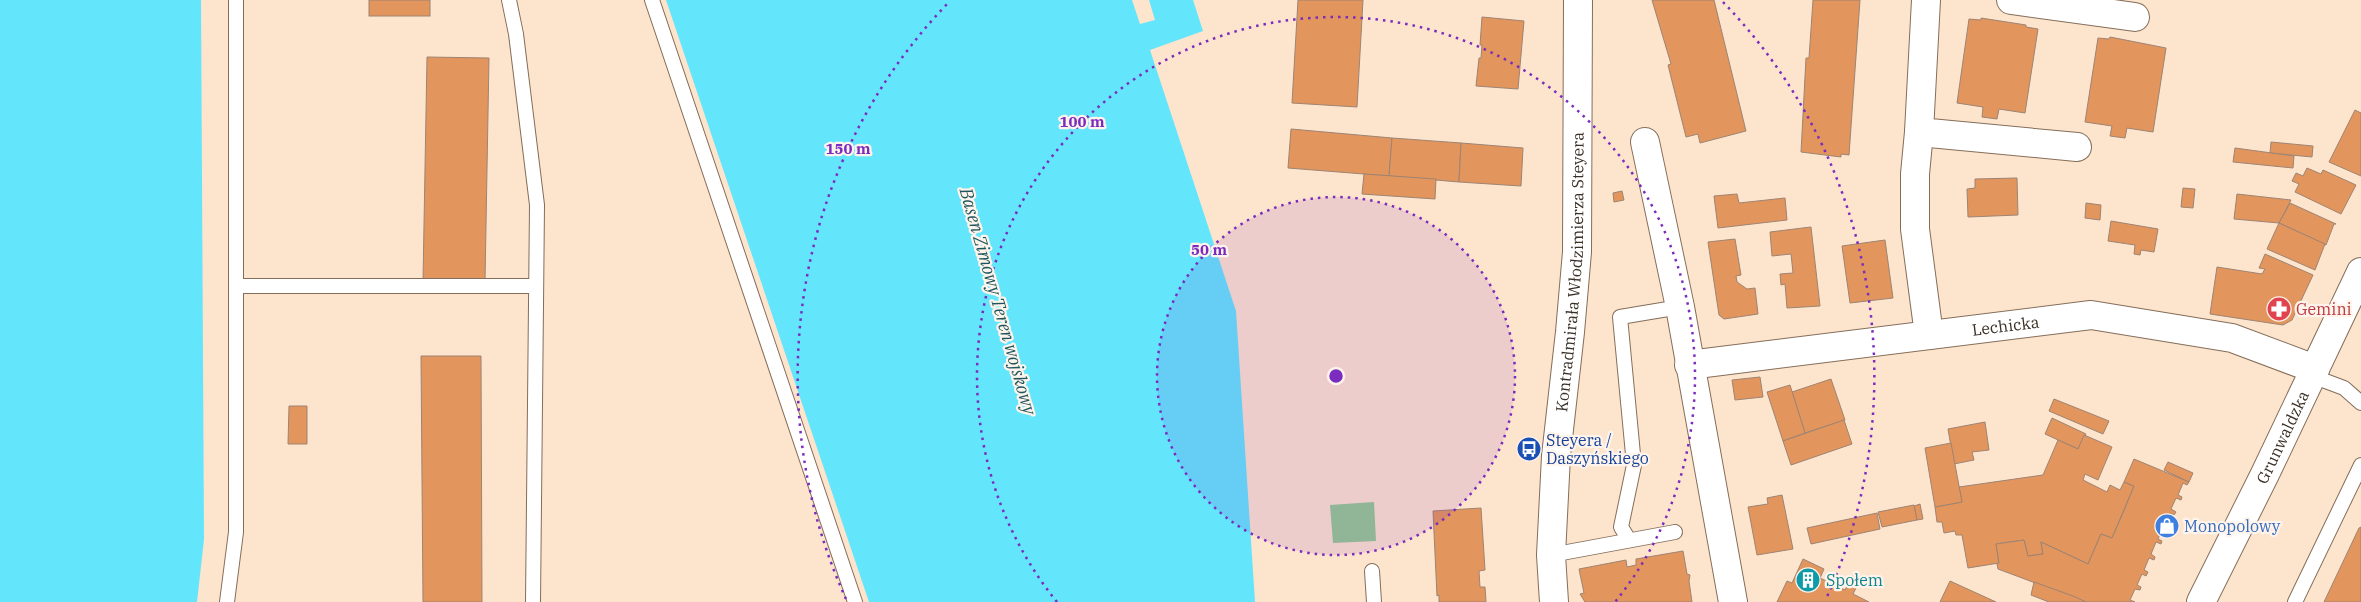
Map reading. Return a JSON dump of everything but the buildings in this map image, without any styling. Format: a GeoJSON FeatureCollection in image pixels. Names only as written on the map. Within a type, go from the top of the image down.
{"type":"FeatureCollection","features":[{"type":"Feature","properties":{"kind":"street","name":"Kontradmirała Włodzimierza Steyera"},"geometry":{"type":"LineString","coordinates":[[1554,602],[1551,555],[1558,423],[1570,332],[1577,252],[1578,0]]}},
{"type":"Feature","properties":{"kind":"street"},"geometry":{"type":"LineString","coordinates":[[1926,0],[1915,174],[1915,229],[1929,335]]}},
{"type":"Feature","properties":{"kind":"street"},"geometry":{"type":"LineString","coordinates":[[2012,0],[2135,17]]}},
{"type":"Feature","properties":{"kind":"street"},"geometry":{"type":"LineString","coordinates":[[1919,132],[2078,147]]}},
{"type":"Feature","properties":{"kind":"street"},"geometry":{"type":"LineString","coordinates":[[1645,142],[1680,307],[1733,602]]}},
{"type":"Feature","properties":{"kind":"street","name":"Grunwaldzka"},"geometry":{"type":"LineString","coordinates":[[2201,602],[2314,373],[2361,272]]}},
{"type":"Feature","properties":{"kind":"street","name":"Lechicka"},"geometry":{"type":"LineString","coordinates":[[1689,365],[2091,315],[2232,338],[2314,373]]}},
{"type":"Feature","properties":{"kind":"lane"},"geometry":{"type":"LineString","coordinates":[[227,602],[236,532],[236,0]]}},
{"type":"Feature","properties":{"kind":"lane"},"geometry":{"type":"LineString","coordinates":[[509,0],[516,34],[537,205],[533,602]]}},
{"type":"Feature","properties":{"kind":"lane"},"geometry":{"type":"LineString","coordinates":[[652,0],[855,602]]}},
{"type":"Feature","properties":{"kind":"lane"},"geometry":{"type":"LineString","coordinates":[[236,286],[536,286]]}},
{"type":"Feature","properties":{"kind":"lane"},"geometry":{"type":"LineString","coordinates":[[1629,540],[1621,527],[1634,465],[1620,317],[1680,307]]}},
{"type":"Feature","properties":{"kind":"lane"},"geometry":{"type":"LineString","coordinates":[[2314,373],[2344,388],[2361,403]]}},
{"type":"Feature","properties":{"kind":"lane"},"geometry":{"type":"LineString","coordinates":[[2295,602],[2361,466]]}},
{"type":"Feature","properties":{"kind":"lane"},"geometry":{"type":"LineString","coordinates":[[1551,555],[1676,532]]}},
{"type":"Feature","properties":{"kind":"lane"},"geometry":{"type":"LineString","coordinates":[[1372,570],[1374,602]]}},
{"type":"Feature","properties":{"kind":"green space"},"geometry":{"type":"Polygon","coordinates":[[[1374,502],[1376,541],[1333,543],[1330,505],[1374,502]]]}},
{"type":"Feature","properties":{"kind":"water"},"geometry":{"type":"Polygon","coordinates":[[[0,0],[201,0],[204,539],[197,602],[0,602],[0,0]]]}},
{"type":"Feature","properties":{"kind":"water","name":"Basen Zimowy Teren wojskowy"},"geometry":{"type":"Polygon","coordinates":[[[666,0],[1132,0],[1140,24],[1155,20],[1149,0],[1193,0],[1203,31],[1150,50],[1236,311],[1255,602],[869,602],[666,0]]]}},
{"type":"Feature","properties":{"kind":"place","name":"Gemini"},"geometry":{"type":"Point","coordinates":[2279,309]}},
{"type":"Feature","properties":{"kind":"place","name":"Steyera / Daszyńskiego"},"geometry":{"type":"Point","coordinates":[1529,449]}},
{"type":"Feature","properties":{"kind":"place","name":"Monopolowy"},"geometry":{"type":"Point","coordinates":[2167,526]}},
{"type":"Feature","properties":{"kind":"place","name":"Społem"},"geometry":{"type":"Point","coordinates":[1808,580]}}]}
